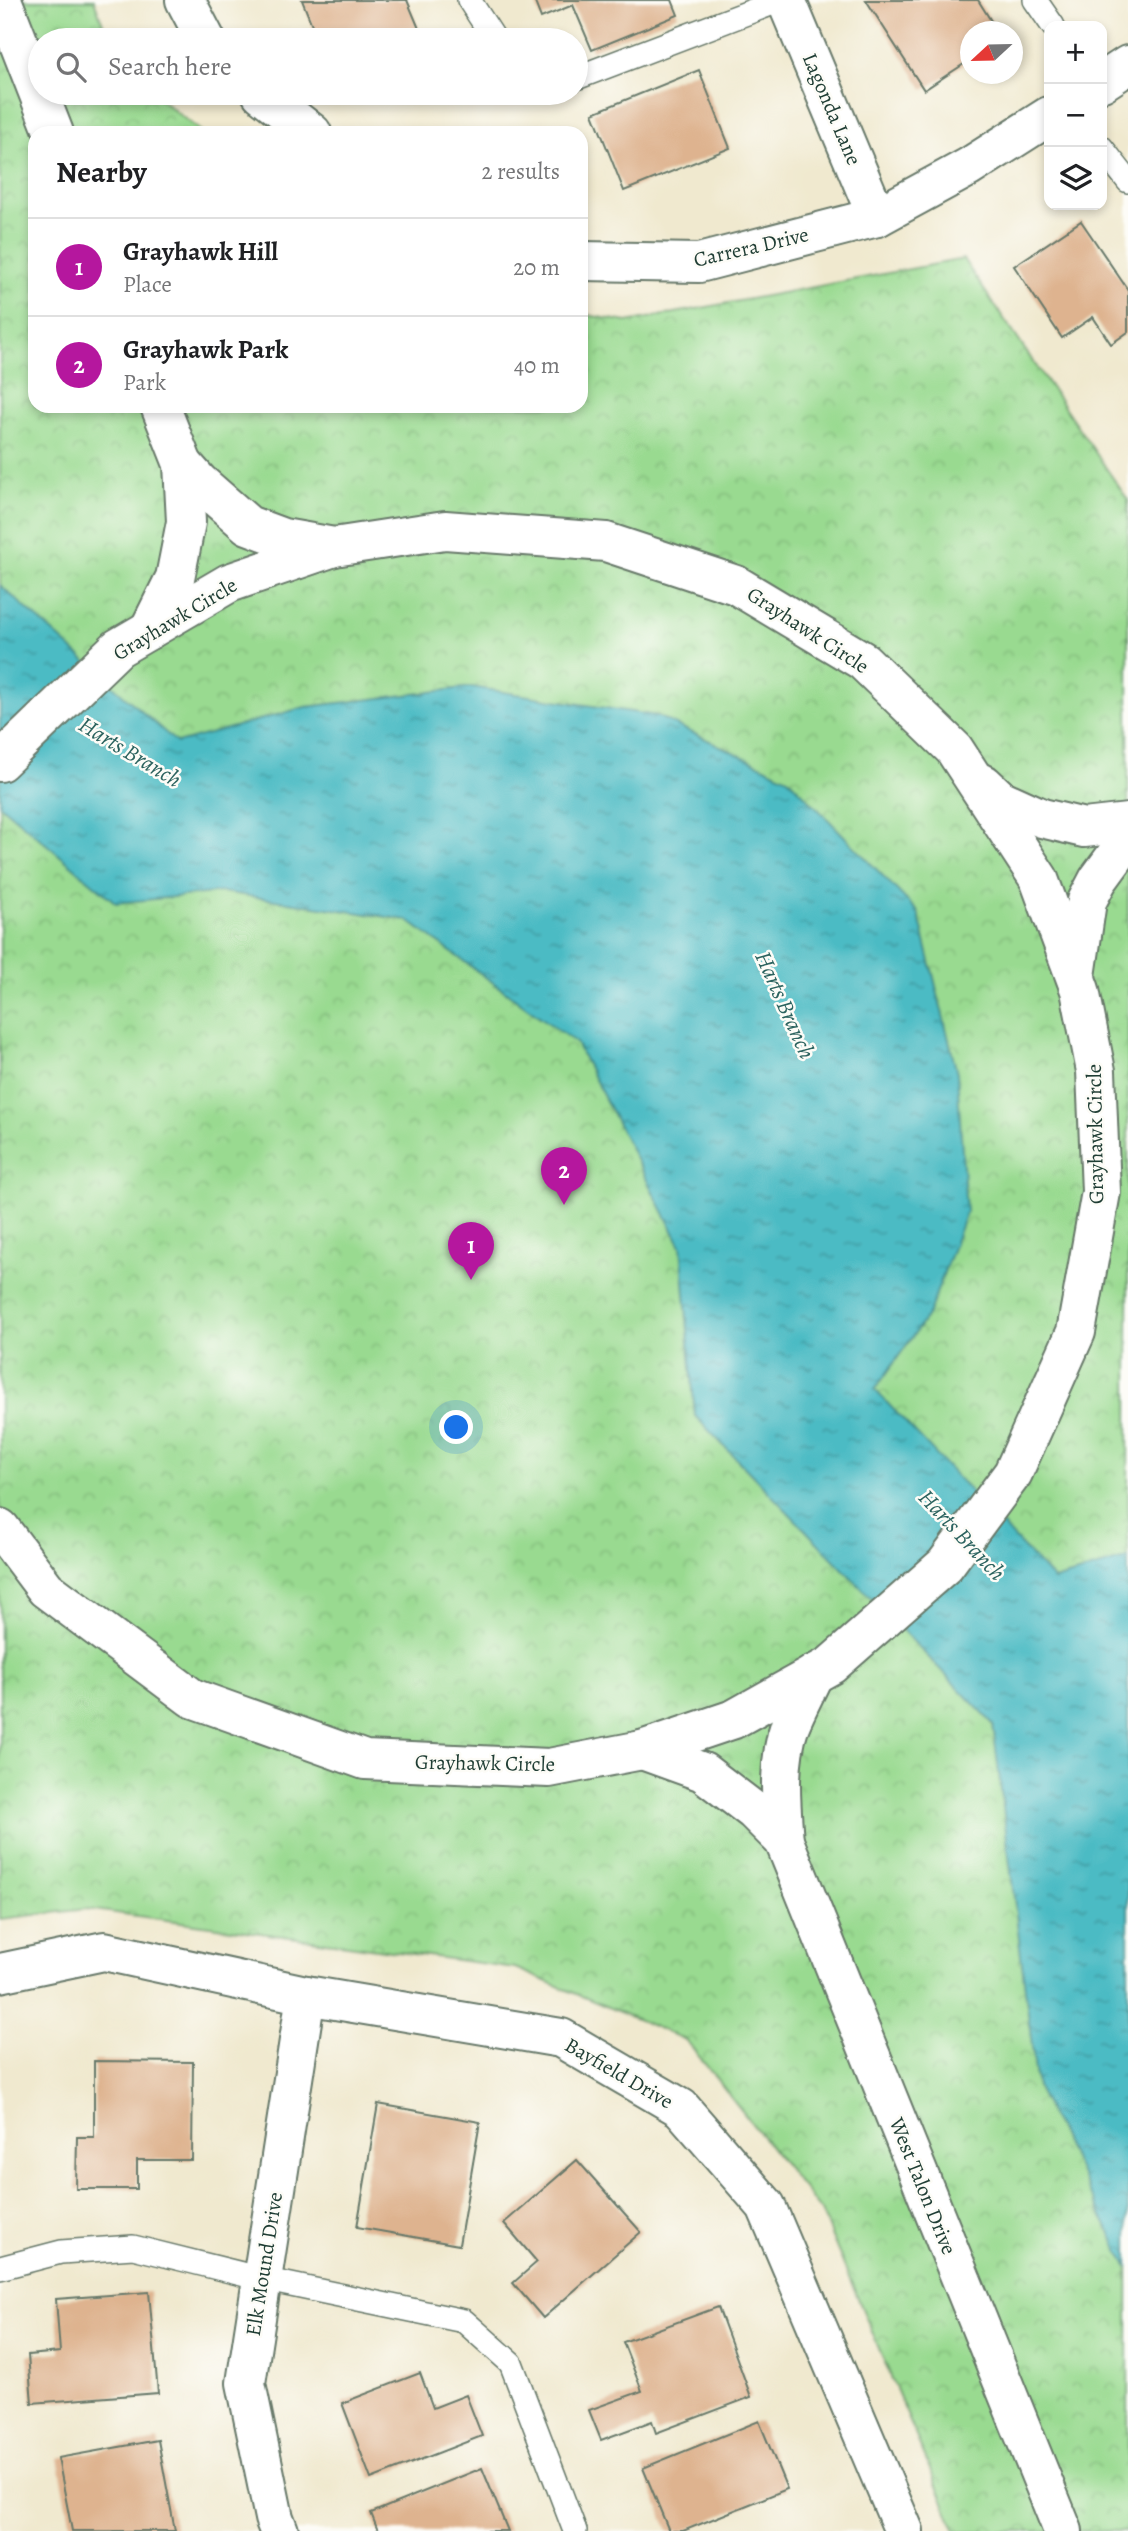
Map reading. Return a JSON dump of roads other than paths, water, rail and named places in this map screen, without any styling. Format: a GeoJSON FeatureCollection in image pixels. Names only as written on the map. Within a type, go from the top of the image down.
{"type":"FeatureCollection","features":[{"type":"Feature","properties":{"kind":"street"},"geometry":{"type":"LineString","coordinates":[[2,0],[28,66]]}},
{"type":"Feature","properties":{"kind":"street"},"geometry":{"type":"LineString","coordinates":[[185,0],[199,28]]}},
{"type":"Feature","properties":{"kind":"street","name":"Lagonda Lane"},"geometry":{"type":"LineString","coordinates":[[784,0],[877,217]]}},
{"type":"Feature","properties":{"kind":"street"},"geometry":{"type":"LineString","coordinates":[[1107,79],[1128,65]]}},
{"type":"Feature","properties":{"kind":"street"},"geometry":{"type":"LineString","coordinates":[[43,105],[51,126]]}},
{"type":"Feature","properties":{"kind":"street"},"geometry":{"type":"LineString","coordinates":[[276,105],[303,126]]}},
{"type":"Feature","properties":{"kind":"street","name":"Carrera Drive"},"geometry":{"type":"LineString","coordinates":[[588,261],[699,263],[877,217],[969,167],[1044,119]]}},
{"type":"Feature","properties":{"kind":"street"},"geometry":{"type":"LineString","coordinates":[[134,639],[174,578],[186,522],[183,464],[163,413]]}},
{"type":"Feature","properties":{"kind":"street"},"geometry":{"type":"LineString","coordinates":[[183,464],[199,482],[248,525],[283,538],[334,547]]}},
{"type":"Feature","properties":{"kind":"street","name":"Grayhawk Circle"},"geometry":{"type":"LineString","coordinates":[[0,762],[134,639],[229,583],[334,547],[445,530],[606,542],[736,585],[863,661],[954,749],[1039,879],[1080,990],[1096,1071],[1101,1192],[1076,1332],[1013,1473],[945,1565],[823,1670],[734,1719],[642,1750],[549,1768],[365,1760],[192,1698],[46,1589],[0,1528]]}},
{"type":"Feature","properties":{"kind":"street"},"geometry":{"type":"LineString","coordinates":[[967,769],[1000,799],[1042,818],[1084,828],[1128,823]]}},
{"type":"Feature","properties":{"kind":"street"},"geometry":{"type":"LineString","coordinates":[[1076,978],[1087,901],[1098,880],[1128,838]]}},
{"type":"Feature","properties":{"kind":"street","name":"West Talon Drive"},"geometry":{"type":"LineString","coordinates":[[823,1670],[790,1727],[786,1744],[779,1783],[784,1841],[1063,2531]]}},
{"type":"Feature","properties":{"kind":"street","name":"West Talon Drive"},"geometry":{"type":"LineString","coordinates":[[642,1750],[702,1772],[754,1811],[784,1841]]}},
{"type":"Feature","properties":{"kind":"street","name":"Bayfield Drive"},"geometry":{"type":"LineString","coordinates":[[0,1973],[104,1951],[306,1995],[561,2038],[681,2108],[766,2206],[904,2531]]}},
{"type":"Feature","properties":{"kind":"street","name":"Elk Mound Drive"},"geometry":{"type":"LineString","coordinates":[[279,2531],[246,2383],[306,1995]]}},
{"type":"Feature","properties":{"kind":"lane"},"geometry":{"type":"LineString","coordinates":[[469,0],[484,28]]}},
{"type":"Feature","properties":{"kind":"lane"},"geometry":{"type":"LineString","coordinates":[[588,74],[784,0]]}},
{"type":"Feature","properties":{"kind":"lane"},"geometry":{"type":"LineString","coordinates":[[1035,0],[1050,21]]}},
{"type":"Feature","properties":{"kind":"lane"},"geometry":{"type":"LineString","coordinates":[[1107,154],[1128,181]]}},
{"type":"Feature","properties":{"kind":"lane"},"geometry":{"type":"LineString","coordinates":[[0,2268],[61,2252],[133,2247],[262,2279],[464,2320],[511,2362],[575,2531]]}},
{"type":"Feature","properties":{"kind":"water","name":"Harts Branch"},"geometry":{"type":"Polygon","coordinates":[[[0,585],[177,743],[305,707],[472,687],[657,716],[788,778],[918,912],[957,1073],[966,1212],[929,1313],[875,1390],[1054,1580],[1128,1558],[1128,2268],[1037,2088],[993,1724],[695,1416],[681,1246],[576,1043],[407,920],[222,892],[116,903],[0,805],[0,585]]]}},
{"type":"Feature","properties":{"kind":"place","name":"Grayhawk Park"},"geometry":{"type":"Point","coordinates":[564,1205]}},
{"type":"Feature","properties":{"kind":"place","name":"Grayhawk Hill"},"geometry":{"type":"Point","coordinates":[471,1280]}}]}
